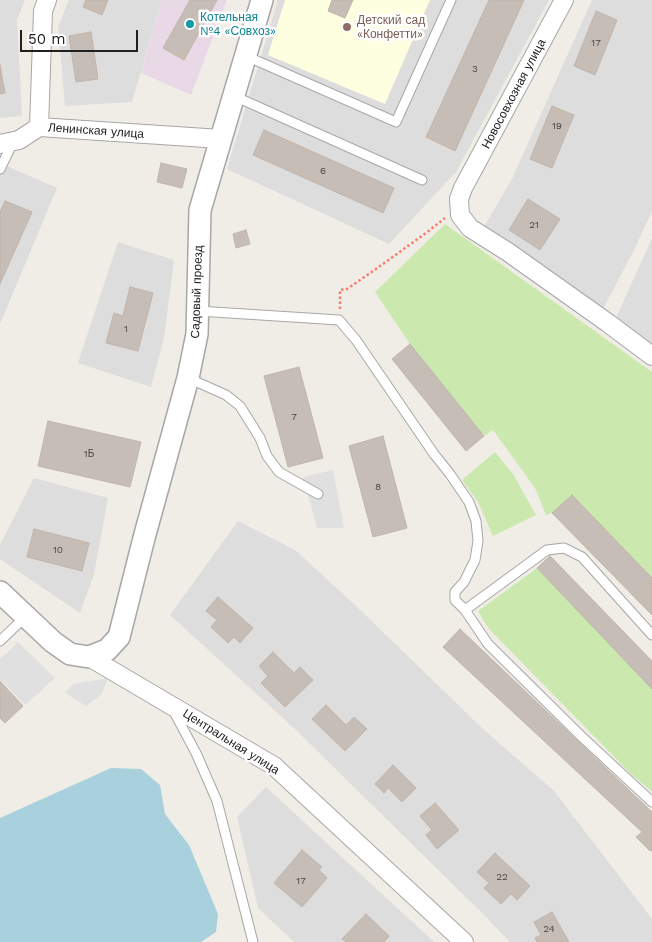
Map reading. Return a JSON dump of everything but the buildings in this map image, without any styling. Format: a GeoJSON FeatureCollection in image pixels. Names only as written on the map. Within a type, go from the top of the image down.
{"type":"FeatureCollection","features":[{"type":"Feature","properties":{"kind":"street","name":"Ленинская улица"},"geometry":{"type":"LineString","coordinates":[[48,0],[43,10],[39,127],[221,139]]}},
{"type":"Feature","properties":{"kind":"street","name":"Садовый проезд"},"geometry":{"type":"LineString","coordinates":[[89,657],[107,650],[119,637],[188,378],[197,334],[200,210],[262,0]]}},
{"type":"Feature","properties":{"kind":"street","name":"Новосовхозная улица"},"geometry":{"type":"LineString","coordinates":[[459,206],[459,198],[463,188],[564,0]]}},
{"type":"Feature","properties":{"kind":"street"},"geometry":{"type":"LineString","coordinates":[[6,143],[19,140],[39,127]]}},
{"type":"Feature","properties":{"kind":"street"},"geometry":{"type":"LineString","coordinates":[[459,206],[460,214],[470,228],[508,252],[652,356]]}},
{"type":"Feature","properties":{"kind":"street","name":"Центральная улица"},"geometry":{"type":"LineString","coordinates":[[0,592],[53,642],[70,654],[89,657],[274,766],[464,942]]}},
{"type":"Feature","properties":{"kind":"lane"},"geometry":{"type":"LineString","coordinates":[[246,56],[396,122],[451,0]]}},
{"type":"Feature","properties":{"kind":"lane"},"geometry":{"type":"LineString","coordinates":[[234,96],[422,180]]}},
{"type":"Feature","properties":{"kind":"lane"},"geometry":{"type":"LineString","coordinates":[[0,169],[6,143]]}},
{"type":"Feature","properties":{"kind":"lane"},"geometry":{"type":"LineString","coordinates":[[198,311],[340,320],[469,502],[476,521],[478,541],[475,560],[464,582],[456,592],[454,600],[465,610],[488,644],[581,736],[652,802]]}},
{"type":"Feature","properties":{"kind":"lane"},"geometry":{"type":"LineString","coordinates":[[188,378],[226,395],[240,406],[260,438],[267,456],[279,472],[318,494]]}},
{"type":"Feature","properties":{"kind":"lane"},"geometry":{"type":"LineString","coordinates":[[465,610],[547,550],[564,548],[582,557],[652,635]]}},
{"type":"Feature","properties":{"kind":"lane"},"geometry":{"type":"LineString","coordinates":[[0,641],[26,616]]}},
{"type":"Feature","properties":{"kind":"lane"},"geometry":{"type":"LineString","coordinates":[[170,705],[196,753],[217,801],[254,942]]}},
{"type":"Feature","properties":{"kind":"path"},"geometry":{"type":"LineString","coordinates":[[340,320],[340,290],[346,289],[376,269],[426,233],[459,206]]}},
{"type":"Feature","properties":{"kind":"shaded area"},"geometry":{"type":"Polygon","coordinates":[[[0,0],[25,0],[17,20],[22,116],[0,118],[0,0]]]}},
{"type":"Feature","properties":{"kind":"shaded area"},"geometry":{"type":"Polygon","coordinates":[[[69,0],[162,0],[132,102],[65,106],[58,27],[69,0]]]}},
{"type":"Feature","properties":{"kind":"shaded area"},"geometry":{"type":"Polygon","coordinates":[[[162,0],[227,0],[191,95],[141,73],[162,0]]]}},
{"type":"Feature","properties":{"kind":"shaded area"},"geometry":{"type":"Polygon","coordinates":[[[278,0],[549,0],[456,172],[389,244],[227,169],[278,0]]]}},
{"type":"Feature","properties":{"kind":"shaded area","name":"Детский сад «Конфетти»"},"geometry":{"type":"Polygon","coordinates":[[[285,0],[430,0],[385,104],[268,55],[285,0]]]}},
{"type":"Feature","properties":{"kind":"shaded area"},"geometry":{"type":"Polygon","coordinates":[[[592,0],[652,0],[652,211],[603,309],[484,227],[512,179],[592,0]]]}},
{"type":"Feature","properties":{"kind":"shaded area"},"geometry":{"type":"Polygon","coordinates":[[[0,163],[57,188],[0,324],[0,163]]]}},
{"type":"Feature","properties":{"kind":"shaded area"},"geometry":{"type":"Polygon","coordinates":[[[652,238],[652,344],[616,318],[652,238]]]}},
{"type":"Feature","properties":{"kind":"shaded area"},"geometry":{"type":"Polygon","coordinates":[[[118,242],[174,260],[164,338],[151,387],[78,363],[118,242]]]}},
{"type":"Feature","properties":{"kind":"shaded area"},"geometry":{"type":"Polygon","coordinates":[[[333,470],[344,528],[317,528],[303,477],[333,470]]]}},
{"type":"Feature","properties":{"kind":"shaded area"},"geometry":{"type":"Polygon","coordinates":[[[34,478],[108,498],[94,574],[80,613],[0,559],[0,545],[34,478]]]}},
{"type":"Feature","properties":{"kind":"shaded area"},"geometry":{"type":"Polygon","coordinates":[[[238,521],[295,550],[355,605],[483,729],[554,791],[652,919],[652,942],[510,942],[295,729],[170,615],[238,521]]]}},
{"type":"Feature","properties":{"kind":"shaded area"},"geometry":{"type":"Polygon","coordinates":[[[18,642],[55,678],[25,705],[0,679],[0,659],[18,642]]]}},
{"type":"Feature","properties":{"kind":"shaded area"},"geometry":{"type":"Polygon","coordinates":[[[108,678],[101,695],[86,706],[65,693],[73,684],[108,678]]]}},
{"type":"Feature","properties":{"kind":"shaded area"},"geometry":{"type":"Polygon","coordinates":[[[266,787],[434,942],[294,942],[258,908],[237,817],[266,787]]]}},
{"type":"Feature","properties":{"kind":"green space"},"geometry":{"type":"Polygon","coordinates":[[[445,224],[652,372],[652,578],[572,495],[552,513],[546,515],[535,488],[493,430],[484,436],[410,344],[375,292],[445,224]]]}},
{"type":"Feature","properties":{"kind":"green space"},"geometry":{"type":"Polygon","coordinates":[[[495,452],[513,474],[536,515],[493,536],[478,502],[462,480],[495,452]]]}},
{"type":"Feature","properties":{"kind":"green space"},"geometry":{"type":"Polygon","coordinates":[[[537,568],[652,689],[652,792],[629,772],[489,629],[478,611],[537,568]]]}},
{"type":"Feature","properties":{"kind":"water"},"geometry":{"type":"Polygon","coordinates":[[[111,768],[141,769],[160,785],[165,814],[189,845],[218,914],[216,932],[201,942],[0,942],[0,818],[111,768]]]}},
{"type":"Feature","properties":{"kind":"place","name":"Котельная №4 «Совхоз»"},"geometry":{"type":"Point","coordinates":[190,24]}},
{"type":"Feature","properties":{"kind":"place","name":"Детский сад «Конфетти»"},"geometry":{"type":"Point","coordinates":[347,27]}}]}
